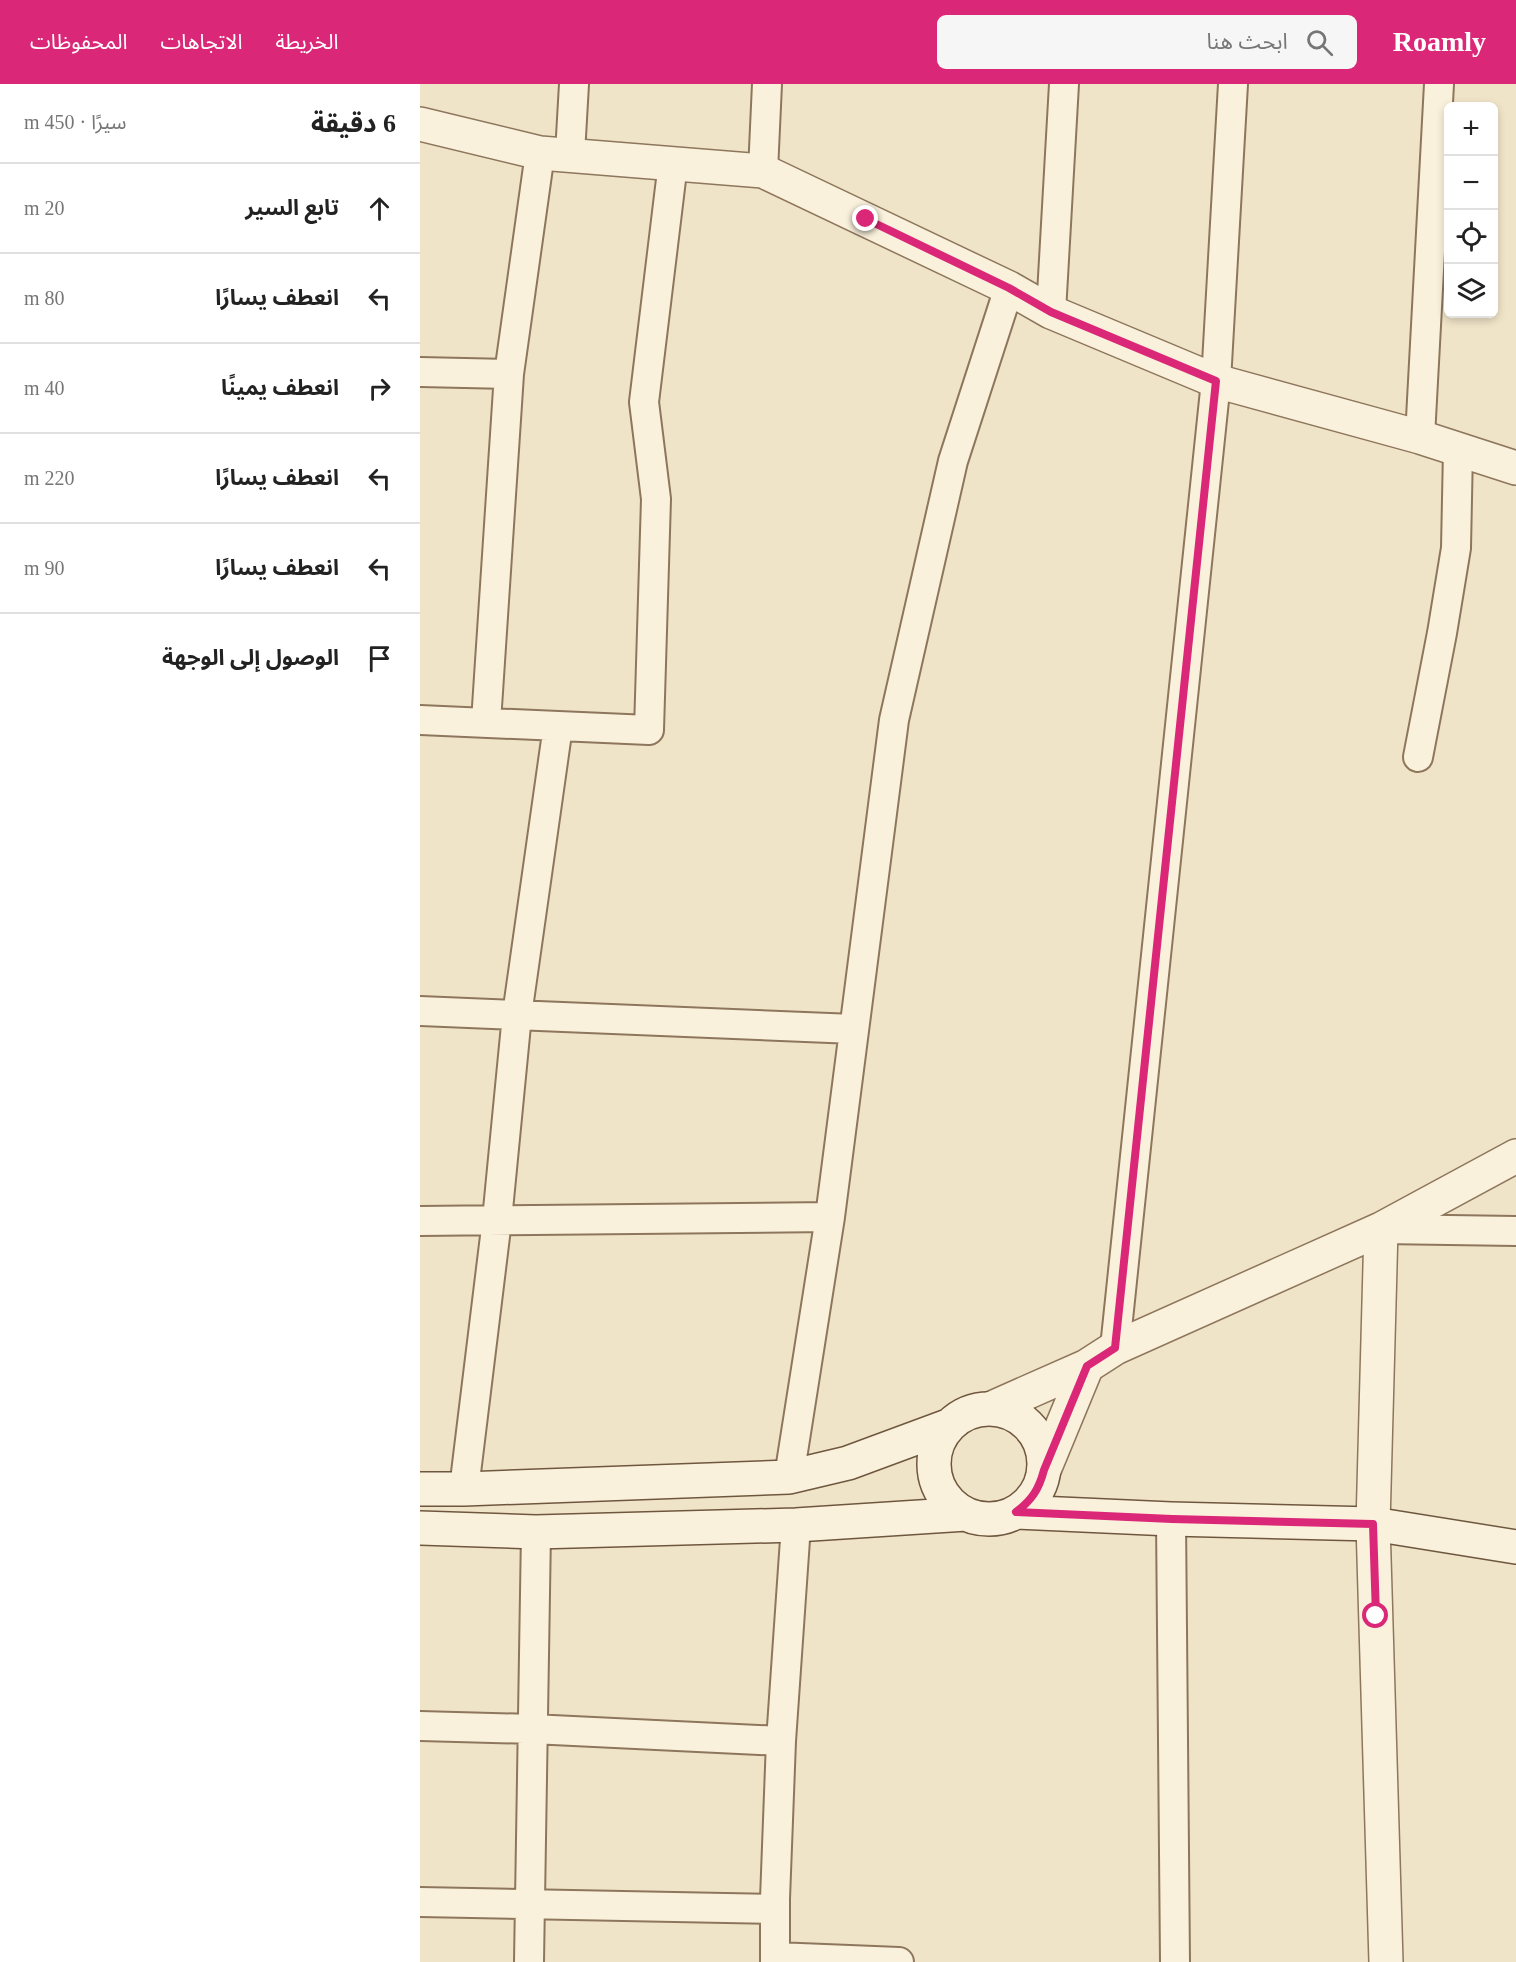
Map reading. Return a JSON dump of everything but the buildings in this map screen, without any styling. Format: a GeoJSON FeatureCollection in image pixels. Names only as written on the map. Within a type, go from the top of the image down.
{"type":"FeatureCollection","features":[{"type":"Feature","properties":{"kind":"street"},"geometry":{"type":"LineString","coordinates":[[486,723],[509,374],[555,154],[574,84]]}},
{"type":"Feature","properties":{"kind":"street"},"geometry":{"type":"LineString","coordinates":[[763,171],[767,84]]}},
{"type":"Feature","properties":{"kind":"street"},"geometry":{"type":"LineString","coordinates":[[1051,312],[1064,84]]}},
{"type":"Feature","properties":{"kind":"street"},"geometry":{"type":"LineString","coordinates":[[1115,1348],[1216,381],[1233,84]]}},
{"type":"Feature","properties":{"kind":"street"},"geometry":{"type":"LineString","coordinates":[[1420,437],[1439,84]]}},
{"type":"Feature","properties":{"kind":"street"},"geometry":{"type":"LineString","coordinates":[[420,124],[555,154],[763,171],[1009,288],[1051,312],[1216,381],[1420,437],[1516,468]]}},
{"type":"Feature","properties":{"kind":"street"},"geometry":{"type":"LineString","coordinates":[[420,720],[649,730],[656,499],[644,402],[673,163]]}},
{"type":"Feature","properties":{"kind":"street"},"geometry":{"type":"LineString","coordinates":[[789,1476],[830,1217],[894,720],[953,461],[1009,288]]}},
{"type":"Feature","properties":{"kind":"street"},"geometry":{"type":"LineString","coordinates":[[420,372],[509,374]]}},
{"type":"Feature","properties":{"kind":"street"},"geometry":{"type":"LineString","coordinates":[[1418,756],[1456,548],[1458,450]]}},
{"type":"Feature","properties":{"kind":"street"},"geometry":{"type":"LineString","coordinates":[[464,1489],[497,1220],[517,1015],[558,726]]}},
{"type":"Feature","properties":{"kind":"street"},"geometry":{"type":"LineString","coordinates":[[420,1011],[854,1029]]}},
{"type":"Feature","properties":{"kind":"street"},"geometry":{"type":"LineString","coordinates":[[992,1408],[1087,1366],[1115,1348],[1381,1229],[1516,1156]]}},
{"type":"Feature","properties":{"kind":"street"},"geometry":{"type":"LineString","coordinates":[[420,1221],[830,1217]]}},
{"type":"Feature","properties":{"kind":"street"},"geometry":{"type":"LineString","coordinates":[[1381,1229],[1516,1231]]}},
{"type":"Feature","properties":{"kind":"street"},"geometry":{"type":"LineString","coordinates":[[1381,1229],[1373,1524],[1386,1962]]}},
{"type":"Feature","properties":{"kind":"street"},"geometry":{"type":"LineString","coordinates":[[948,1426],[938,1441],[933,1458],[934,1475],[940,1491],[951,1505],[966,1514],[982,1519],[1000,1518],[1016,1512],[1030,1501],[1040,1487],[1044,1470],[1087,1366]]}},
{"type":"Feature","properties":{"kind":"street"},"geometry":{"type":"LineString","coordinates":[[420,1489],[789,1476],[848,1463],[948,1426],[961,1416],[977,1409],[992,1408],[1011,1413],[1026,1423],[1037,1436],[1043,1452],[1044,1470]]}},
{"type":"Feature","properties":{"kind":"street"},"geometry":{"type":"LineString","coordinates":[[1016,1512],[1373,1524],[1516,1546]]}},
{"type":"Feature","properties":{"kind":"street"},"geometry":{"type":"LineString","coordinates":[[420,1528],[536,1532],[796,1525],[966,1514]]}},
{"type":"Feature","properties":{"kind":"street"},"geometry":{"type":"LineString","coordinates":[[1172,1519],[1175,1962]]}},
{"type":"Feature","properties":{"kind":"street"},"geometry":{"type":"LineString","coordinates":[[796,1525],[781,1741],[775,1960],[898,1962]]}},
{"type":"Feature","properties":{"kind":"street"},"geometry":{"type":"LineString","coordinates":[[529,1962],[536,1532]]}},
{"type":"Feature","properties":{"kind":"street"},"geometry":{"type":"LineString","coordinates":[[420,1726],[781,1741]]}},
{"type":"Feature","properties":{"kind":"street"},"geometry":{"type":"LineString","coordinates":[[420,1902],[776,1909]]}},
{"type":"Feature","properties":{"kind":"route"},"geometry":{"type":"LineString","coordinates":[[866,219],[1009,288],[1051,312],[1216,381],[1115,1348],[1087,1366],[1044,1470],[1040,1487],[1030,1501],[1016,1512],[1373,1524],[1376,1616]]}}]}
